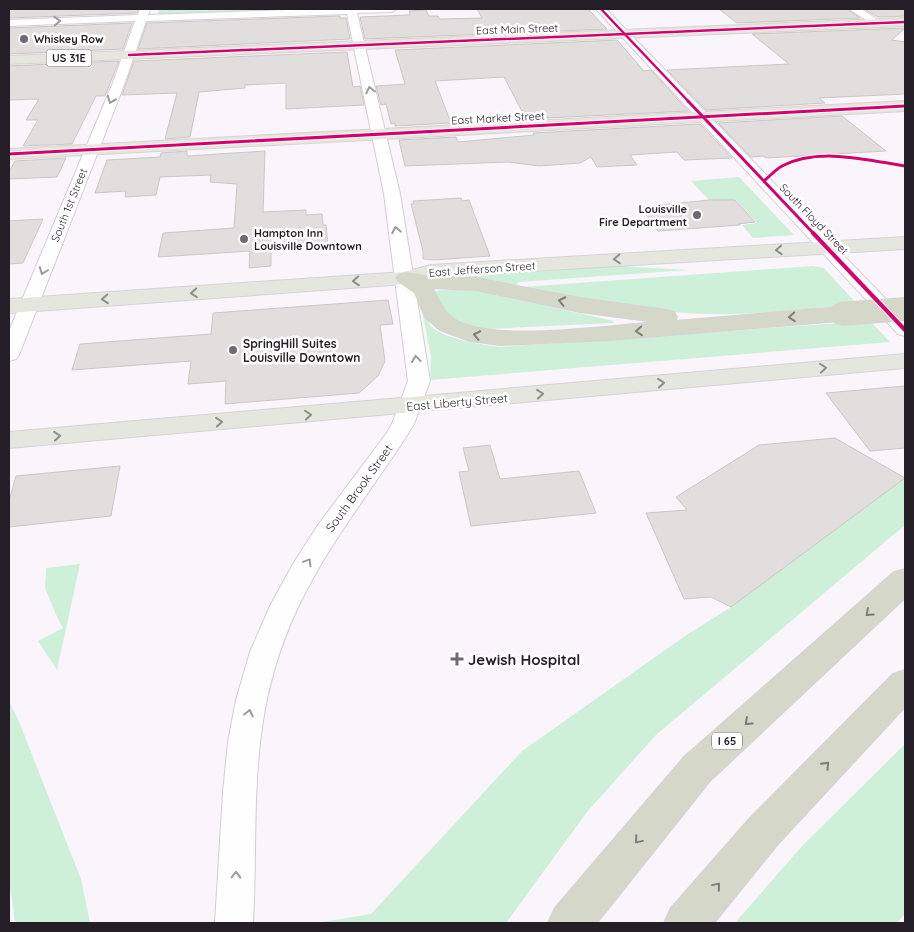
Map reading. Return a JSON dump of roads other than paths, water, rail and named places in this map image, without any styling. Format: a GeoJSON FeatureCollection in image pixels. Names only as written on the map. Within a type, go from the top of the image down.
{"type":"FeatureCollection","features":[{"type":"Feature","properties":{"kind":"highway"},"geometry":{"type":"LineString","coordinates":[[405,278],[434,282],[476,284],[580,305],[722,322]]}},
{"type":"Feature","properties":{"kind":"highway"},"geometry":{"type":"LineString","coordinates":[[405,278],[424,291],[430,307],[442,321],[456,329],[479,336],[518,338],[600,334],[689,327],[722,322],[905,309]]}},
{"type":"Feature","properties":{"kind":"highway","name":"I 65"},"geometry":{"type":"LineString","coordinates":[[570,923],[697,769],[905,580]]}},
{"type":"Feature","properties":{"kind":"highway"},"geometry":{"type":"LineString","coordinates":[[686,923],[764,831],[905,684]]}},
{"type":"Feature","properties":{"kind":"main road","name":"East Main Street"},"geometry":{"type":"LineString","coordinates":[[129,55],[905,22]]}},
{"type":"Feature","properties":{"kind":"main road"},"geometry":{"type":"LineString","coordinates":[[878,23],[899,35]]}},
{"type":"Feature","properties":{"kind":"main road","name":"US 31E"},"geometry":{"type":"LineString","coordinates":[[9,60],[129,55]]}},
{"type":"Feature","properties":{"kind":"main road","name":"East Market Street"},"geometry":{"type":"LineString","coordinates":[[9,154],[905,106]]}},
{"type":"Feature","properties":{"kind":"main road","name":"East Jefferson Street"},"geometry":{"type":"LineString","coordinates":[[19,305],[405,278],[431,271],[692,254],[905,243]]}},
{"type":"Feature","properties":{"kind":"main road","name":"East Liberty Street"},"geometry":{"type":"LineString","coordinates":[[9,440],[905,361]]}},
{"type":"Feature","properties":{"kind":"street"},"geometry":{"type":"LineString","coordinates":[[9,23],[143,13],[392,9]]}},
{"type":"Feature","properties":{"kind":"street","name":"South Floyd Street"},"geometry":{"type":"LineString","coordinates":[[601,9],[905,330]]}},
{"type":"Feature","properties":{"kind":"street"},"geometry":{"type":"LineString","coordinates":[[854,9],[878,23]]}},
{"type":"Feature","properties":{"kind":"street","name":"South Brook Street"},"geometry":{"type":"LineString","coordinates":[[234,923],[239,799],[247,722],[266,648],[291,590],[318,546],[396,437],[419,381],[392,194],[351,10]]}},
{"type":"Feature","properties":{"kind":"street","name":"South 1st Street"},"geometry":{"type":"LineString","coordinates":[[9,356],[19,305],[64,214],[92,149],[129,55],[143,13]]}},
{"type":"Feature","properties":{"kind":"place","name":"Whiskey Row"},"geometry":{"type":"Point","coordinates":[24,39]}},
{"type":"Feature","properties":{"kind":"place","name":"Louisville Fire Department"},"geometry":{"type":"Point","coordinates":[697,215]}},
{"type":"Feature","properties":{"kind":"place","name":"Hampton Inn Louisville Downtown"},"geometry":{"type":"Point","coordinates":[244,239]}},
{"type":"Feature","properties":{"kind":"place","name":"SpringHill Suites Louisville Downtown"},"geometry":{"type":"Point","coordinates":[233,350]}},
{"type":"Feature","properties":{"kind":"place","name":"Jewish Hospital"},"geometry":{"type":"Point","coordinates":[457,659]}}]}
